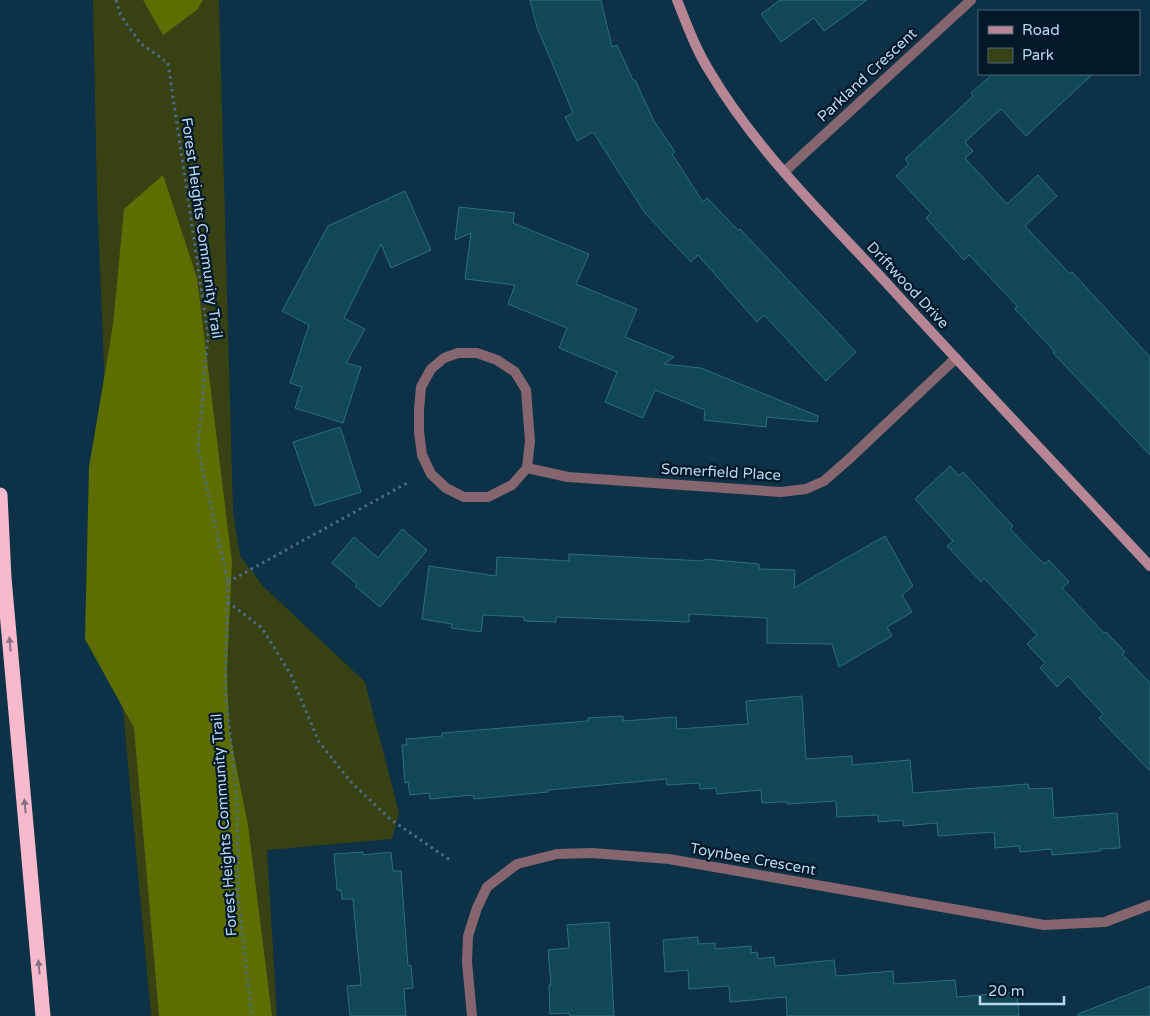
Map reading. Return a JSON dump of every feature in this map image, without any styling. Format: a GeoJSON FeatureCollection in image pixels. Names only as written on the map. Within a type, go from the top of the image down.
{"type":"FeatureCollection","features":[{"type":"Feature","properties":{"kind":"highway"},"geometry":{"type":"LineString","coordinates":[[0,495],[4,578],[43,1016]]}},
{"type":"Feature","properties":{"kind":"street","name":"Driftwood Drive"},"geometry":{"type":"LineString","coordinates":[[677,0],[692,37],[710,72],[748,129],[784,172],[1150,566]]}},
{"type":"Feature","properties":{"kind":"street","name":"Parkland Crescent"},"geometry":{"type":"LineString","coordinates":[[784,172],[971,0]]}},
{"type":"Feature","properties":{"kind":"street"},"geometry":{"type":"LineString","coordinates":[[477,353],[497,360],[515,372],[526,390],[530,441],[527,468],[512,485],[488,497],[464,497],[446,488],[431,474],[422,455],[418,410],[421,387],[431,370],[444,358],[458,354],[477,353]]}},
{"type":"Feature","properties":{"kind":"street","name":"Somerfield Place"},"geometry":{"type":"LineString","coordinates":[[527,468],[568,477],[781,492],[806,489],[824,481],[956,358]]}},
{"type":"Feature","properties":{"kind":"street","name":"Toynbee Crescent"},"geometry":{"type":"LineString","coordinates":[[472,1016],[468,936],[477,908],[487,887],[517,864],[557,854],[592,853],[669,859],[1044,925],[1105,922],[1150,905]]}},
{"type":"Feature","properties":{"kind":"path","name":"Forest Heights Community Trail"},"geometry":{"type":"LineString","coordinates":[[116,0],[120,14],[140,43],[168,63],[208,335],[198,449],[228,582],[225,688],[237,797],[238,896],[252,1016]]}},
{"type":"Feature","properties":{"kind":"path"},"geometry":{"type":"LineString","coordinates":[[228,582],[409,482]]}},
{"type":"Feature","properties":{"kind":"path"},"geometry":{"type":"LineString","coordinates":[[228,602],[262,628],[291,675],[319,742],[351,782],[390,819],[450,860]]}},
{"type":"Feature","properties":{"kind":"green space"},"geometry":{"type":"Polygon","coordinates":[[[93,0],[219,0],[233,512],[240,556],[263,586],[365,682],[399,813],[392,839],[267,850],[277,1016],[151,1016],[114,612],[97,195],[93,0]]]}},
{"type":"Feature","properties":{"kind":"green space"},"geometry":{"type":"Polygon","coordinates":[[[143,0],[203,0],[197,10],[163,35],[143,0]]]}},
{"type":"Feature","properties":{"kind":"green space"},"geometry":{"type":"Polygon","coordinates":[[[163,175],[197,278],[232,562],[227,670],[229,730],[248,825],[272,1016],[159,1016],[134,728],[85,639],[89,467],[113,325],[124,209],[163,175]]]}},
{"type":"Feature","properties":{"kind":"building"},"geometry":{"type":"Polygon","coordinates":[[[530,0],[601,0],[612,47],[617,45],[654,121],[675,152],[672,154],[703,202],[707,198],[738,230],[740,229],[856,352],[826,381],[764,315],[757,322],[698,255],[691,262],[645,213],[593,132],[577,141],[565,117],[573,113],[537,27],[530,0]]]}},
{"type":"Feature","properties":{"kind":"building"},"geometry":{"type":"Polygon","coordinates":[[[780,0],[867,0],[824,31],[814,18],[781,42],[761,14],[780,0]]]}},
{"type":"Feature","properties":{"kind":"building"},"geometry":{"type":"Polygon","coordinates":[[[992,75],[1092,75],[1026,136],[1001,109],[965,142],[973,151],[965,158],[1007,204],[1038,175],[1057,196],[1025,226],[1070,274],[1072,272],[1150,357],[1150,455],[1053,353],[1055,352],[1015,309],[1017,306],[969,255],[964,260],[926,218],[931,213],[896,176],[909,164],[905,159],[973,96],[971,93],[992,75]]]}},
{"type":"Feature","properties":{"kind":"building"},"geometry":{"type":"Polygon","coordinates":[[[405,191],[431,250],[391,268],[381,244],[344,318],[365,329],[346,363],[361,367],[343,423],[295,408],[302,387],[290,383],[309,325],[282,311],[328,226],[405,191]]]}},
{"type":"Feature","properties":{"kind":"building"},"geometry":{"type":"Polygon","coordinates":[[[459,207],[515,213],[513,223],[589,254],[576,284],[637,309],[625,337],[674,357],[664,364],[701,368],[818,416],[817,422],[767,417],[766,427],[704,420],[705,410],[655,390],[643,418],[605,402],[617,372],[559,348],[567,328],[508,304],[515,285],[465,279],[471,233],[455,240],[459,207]]]}},
{"type":"Feature","properties":{"kind":"building"},"geometry":{"type":"Polygon","coordinates":[[[340,427],[361,492],[315,506],[293,442],[340,427]]]}},
{"type":"Feature","properties":{"kind":"building"},"geometry":{"type":"Polygon","coordinates":[[[950,466],[959,476],[963,472],[1013,526],[1010,529],[1044,564],[1049,560],[1069,582],[1062,588],[1104,633],[1106,632],[1125,652],[1122,654],[1150,683],[1150,771],[1099,718],[1103,714],[1068,676],[1057,687],[1040,668],[1045,663],[1027,644],[1037,635],[984,578],[981,582],[947,546],[953,541],[915,499],[950,466]]]}},
{"type":"Feature","properties":{"kind":"building"},"geometry":{"type":"Polygon","coordinates":[[[402,529],[427,550],[380,607],[332,563],[354,537],[378,558],[402,529]]]}},
{"type":"Feature","properties":{"kind":"building"},"geometry":{"type":"Polygon","coordinates":[[[885,536],[913,586],[902,595],[912,612],[887,627],[892,636],[839,667],[832,644],[767,643],[767,618],[689,614],[689,622],[556,617],[556,622],[524,621],[524,617],[483,615],[481,632],[451,628],[452,624],[422,619],[429,566],[496,576],[497,557],[569,561],[569,554],[704,561],[704,559],[759,564],[759,569],[795,570],[794,588],[885,536]]]}},
{"type":"Feature","properties":{"kind":"building"},"geometry":{"type":"Polygon","coordinates":[[[802,696],[806,759],[852,756],[852,765],[910,760],[913,793],[1028,784],[1029,789],[1052,788],[1054,818],[1117,813],[1120,848],[1052,855],[1051,849],[1020,852],[1019,846],[995,848],[994,832],[938,836],[937,823],[903,826],[903,820],[878,822],[878,815],[837,817],[836,801],[787,804],[787,802],[762,803],[761,790],[717,794],[716,788],[700,789],[699,783],[667,785],[666,779],[474,799],[473,795],[430,799],[429,793],[410,795],[408,782],[405,783],[402,745],[407,745],[406,739],[442,736],[442,733],[588,721],[588,718],[623,716],[623,721],[676,717],[677,729],[748,724],[746,701],[802,696]]]}},
{"type":"Feature","properties":{"kind":"building"},"geometry":{"type":"Polygon","coordinates":[[[363,852],[363,855],[391,852],[393,871],[401,871],[408,966],[411,965],[413,988],[404,989],[406,1016],[350,1016],[347,986],[361,985],[353,899],[342,899],[341,890],[337,890],[334,854],[363,852]]]}},
{"type":"Feature","properties":{"kind":"building"},"geometry":{"type":"Polygon","coordinates":[[[609,922],[614,1016],[570,1016],[569,1013],[550,1014],[549,985],[551,985],[548,950],[569,948],[567,925],[609,922]]]}},
{"type":"Feature","properties":{"kind":"building"},"geometry":{"type":"Polygon","coordinates":[[[698,937],[698,944],[715,943],[715,949],[751,946],[751,953],[757,952],[758,959],[774,957],[775,966],[834,960],[836,976],[893,971],[894,984],[955,980],[957,997],[1017,992],[1019,1016],[787,1016],[786,997],[730,1002],[729,986],[689,989],[688,970],[665,972],[663,940],[698,937]]]}},
{"type":"Feature","properties":{"kind":"building"},"geometry":{"type":"Polygon","coordinates":[[[1150,986],[1150,1016],[1078,1016],[1078,1014],[1150,986]]]}}]}
